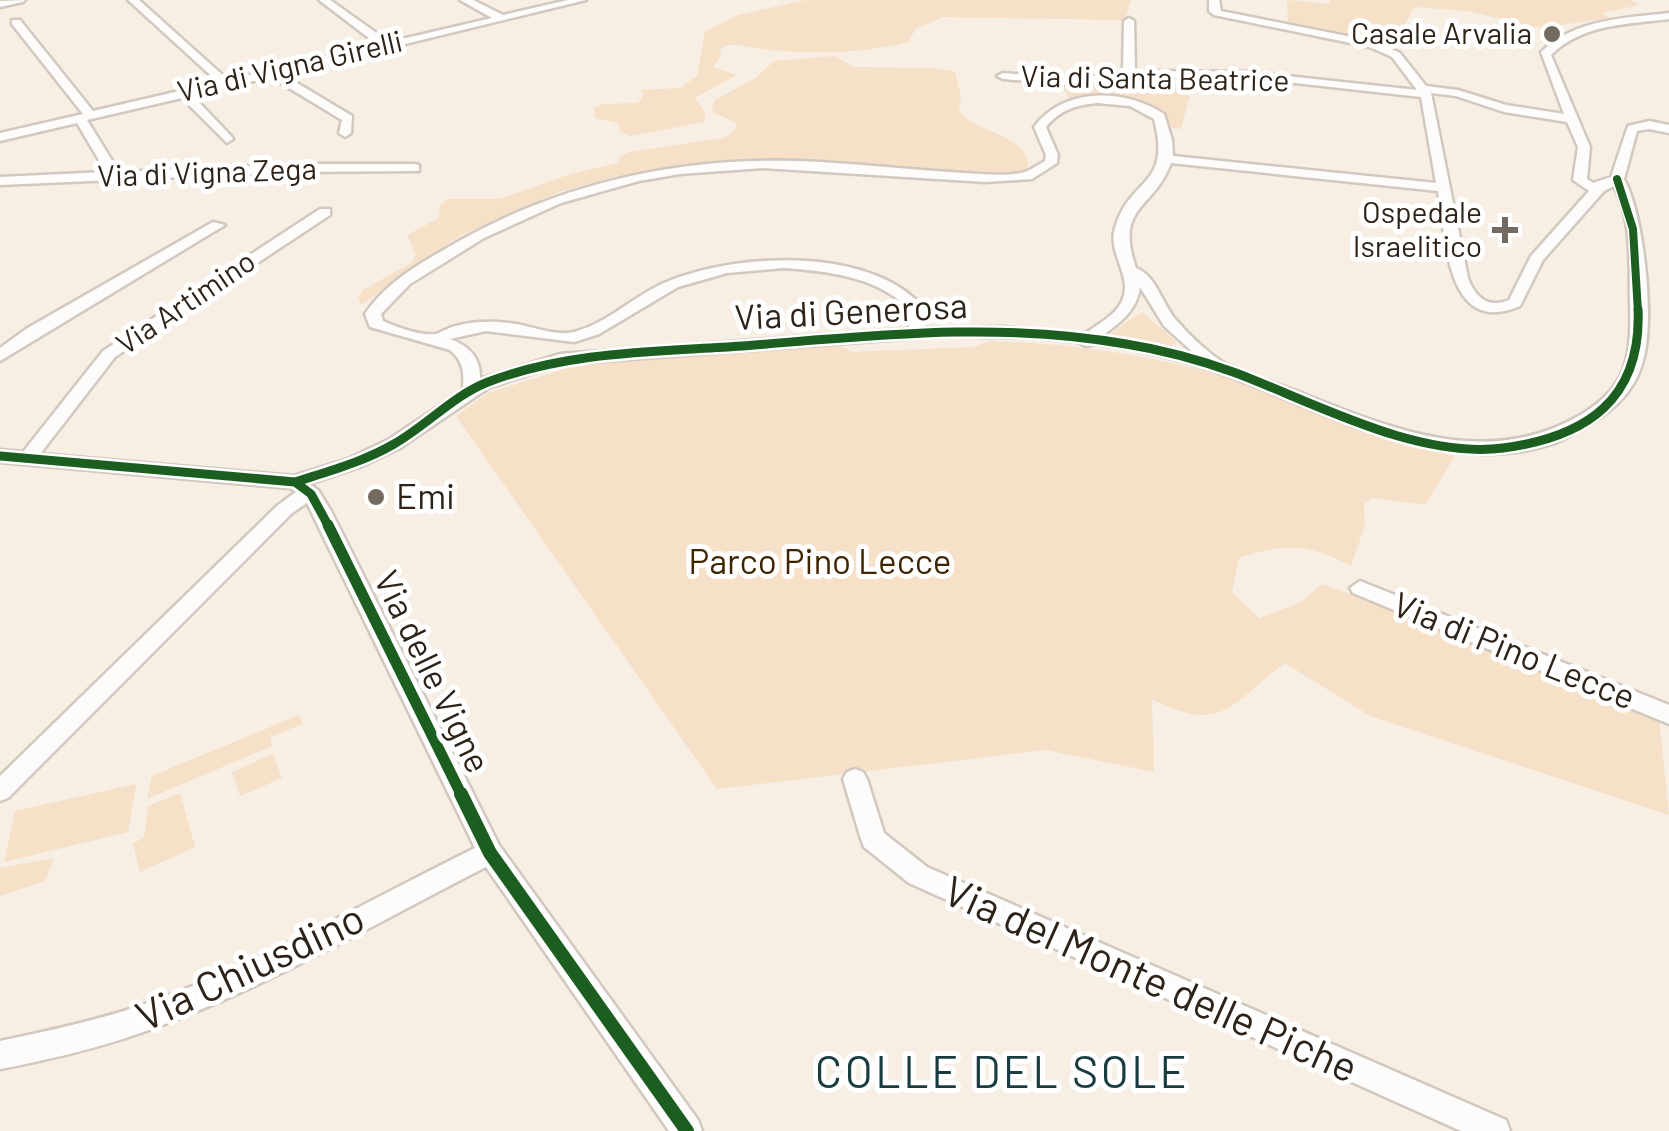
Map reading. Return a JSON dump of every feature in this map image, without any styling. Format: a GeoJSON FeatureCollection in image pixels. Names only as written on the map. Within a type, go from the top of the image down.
{"type":"FeatureCollection","features":[{"type":"Feature","properties":{"kind":"street"},"geometry":{"type":"LineString","coordinates":[[0,4],[20,0]]}},
{"type":"Feature","properties":{"kind":"street"},"geometry":{"type":"LineString","coordinates":[[132,0],[225,83]]}},
{"type":"Feature","properties":{"kind":"street"},"geometry":{"type":"LineString","coordinates":[[324,0],[386,45]]}},
{"type":"Feature","properties":{"kind":"street"},"geometry":{"type":"LineString","coordinates":[[465,0],[500,18]]}},
{"type":"Feature","properties":{"kind":"street","name":"Via di Vigna Girelli"},"geometry":{"type":"LineString","coordinates":[[0,136],[581,0]]}},
{"type":"Feature","properties":{"kind":"street"},"geometry":{"type":"LineString","coordinates":[[1214,0],[1214,11],[1218,13],[1380,46],[1396,55],[1425,92],[1465,295],[1482,306],[1499,308],[1518,299],[1536,259],[1599,188]]}},
{"type":"Feature","properties":{"kind":"street"},"geometry":{"type":"LineString","coordinates":[[1620,185],[1599,188],[1580,180],[1584,147],[1546,62],[1549,48],[1574,32],[1666,18]]}},
{"type":"Feature","properties":{"kind":"street"},"geometry":{"type":"LineString","coordinates":[[16,22],[85,116],[114,175]]}},
{"type":"Feature","properties":{"kind":"street"},"geometry":{"type":"LineString","coordinates":[[1129,22],[1129,74]]}},
{"type":"Feature","properties":{"kind":"street"},"geometry":{"type":"LineString","coordinates":[[271,72],[348,118],[346,132]]}},
{"type":"Feature","properties":{"kind":"street","name":"Via di Santa Beatrice"},"geometry":{"type":"LineString","coordinates":[[1004,76],[1077,82],[1129,74],[1249,74],[1458,92],[1496,106],[1572,119]]}},
{"type":"Feature","properties":{"kind":"street"},"geometry":{"type":"LineString","coordinates":[[184,93],[227,139]]}},
{"type":"Feature","properties":{"kind":"street"},"geometry":{"type":"LineString","coordinates":[[470,390],[473,375],[467,359],[456,347],[438,338],[392,332],[376,324],[374,311],[416,275],[467,242],[548,204],[679,172],[745,164],[1017,178],[1051,163],[1040,127],[1044,120],[1066,107],[1097,100],[1134,103],[1159,115],[1167,159],[1160,177],[1130,211],[1122,227],[1120,246],[1133,292],[1129,303],[1086,340]]}},
{"type":"Feature","properties":{"kind":"street","name":"Via di Generosa"},"geometry":{"type":"LineString","coordinates":[[302,487],[394,444],[470,390],[512,372],[570,356],[974,330],[1156,350],[1220,367],[1392,432],[1460,448],[1520,447],[1573,429],[1616,396],[1636,362],[1640,342],[1633,240],[1620,185],[1632,129],[1649,125],[1669,129]]}},
{"type":"Feature","properties":{"kind":"street"},"geometry":{"type":"LineString","coordinates":[[1167,159],[1445,188]]}},
{"type":"Feature","properties":{"kind":"street","name":"Via di Vigna Zega"},"geometry":{"type":"LineString","coordinates":[[0,181],[296,168],[414,168]]}},
{"type":"Feature","properties":{"kind":"street","name":"Via Artimino"},"geometry":{"type":"LineString","coordinates":[[26,460],[109,354],[325,212]]}},
{"type":"Feature","properties":{"kind":"street"},"geometry":{"type":"LineString","coordinates":[[0,356],[32,332],[218,225]]}},
{"type":"Feature","properties":{"kind":"street"},"geometry":{"type":"LineString","coordinates":[[438,338],[446,333],[483,328],[566,338],[592,332],[667,287],[722,270],[760,264],[831,268],[870,280],[914,304],[921,316],[914,334]]}},
{"type":"Feature","properties":{"kind":"street"},"geometry":{"type":"LineString","coordinates":[[1127,270],[1140,274],[1159,310],[1220,367]]}},
{"type":"Feature","properties":{"kind":"street"},"geometry":{"type":"LineString","coordinates":[[566,338],[570,356]]}},
{"type":"Feature","properties":{"kind":"street"},"geometry":{"type":"LineString","coordinates":[[0,456],[302,487]]}},
{"type":"Feature","properties":{"kind":"street"},"geometry":{"type":"LineString","coordinates":[[0,791],[285,509],[302,487]]}},
{"type":"Feature","properties":{"kind":"street","name":"Via delle Vigne"},"geometry":{"type":"LineString","coordinates":[[302,487],[341,549],[490,852],[687,1131]]}},
{"type":"Feature","properties":{"kind":"street","name":"Via di Pino Lecce"},"geometry":{"type":"LineString","coordinates":[[1360,588],[1669,715]]}},
{"type":"Feature","properties":{"kind":"street","name":"Via del Monte delle Piche"},"geometry":{"type":"LineString","coordinates":[[855,779],[873,839],[918,874],[1495,1131]]}},
{"type":"Feature","properties":{"kind":"street","name":"Via Chiusdino"},"geometry":{"type":"LineString","coordinates":[[0,1055],[91,1035],[183,1003],[490,852]]}},
{"type":"Feature","properties":{"kind":"green space"},"geometry":{"type":"Polygon","coordinates":[[[806,0],[1131,0],[1125,20],[943,17],[915,29],[909,42],[871,49],[812,52],[728,46],[719,50],[722,54],[713,67],[736,75],[695,98],[705,113],[705,122],[630,136],[621,132],[618,123],[595,118],[594,108],[602,104],[638,103],[644,94],[638,90],[680,88],[697,76],[705,32],[738,15],[806,0]]]}},
{"type":"Feature","properties":{"kind":"green space"},"geometry":{"type":"Polygon","coordinates":[[[1287,0],[1329,4],[1330,0],[1631,0],[1640,5],[1602,13],[1609,18],[1541,28],[1467,11],[1414,7],[1405,24],[1379,40],[1288,23],[1287,0]]]}},
{"type":"Feature","properties":{"kind":"green space"},"geometry":{"type":"Polygon","coordinates":[[[835,56],[854,67],[936,68],[955,72],[961,97],[959,111],[967,119],[1012,141],[1026,157],[1028,169],[1003,175],[736,160],[614,177],[560,192],[459,236],[361,305],[358,298],[363,290],[411,263],[416,255],[407,235],[439,218],[440,205],[447,199],[500,199],[570,174],[619,163],[620,157],[629,152],[724,138],[737,128],[735,122],[712,112],[714,101],[757,77],[774,61],[835,56]]]}},
{"type":"Feature","properties":{"kind":"green space"},"geometry":{"type":"Polygon","coordinates":[[[1124,77],[1193,83],[1181,129],[1172,128],[1154,107],[1142,102],[1114,98],[1072,101],[1058,82],[1124,77]]]}},
{"type":"Feature","properties":{"kind":"green space"},"geometry":{"type":"Polygon","coordinates":[[[1142,312],[1177,342],[1170,346],[1108,335],[1142,312]]]}},
{"type":"Feature","properties":{"kind":"green space","name":"Parco Pino Lecce"},"geometry":{"type":"Polygon","coordinates":[[[991,341],[1108,351],[1184,366],[1260,388],[1394,438],[1455,456],[1425,505],[1372,498],[1364,504],[1365,526],[1351,565],[1308,549],[1271,549],[1239,558],[1232,592],[1259,618],[1299,603],[1322,584],[1461,633],[1659,719],[1669,815],[1370,716],[1285,663],[1225,710],[1211,714],[1176,710],[1152,699],[1154,772],[1046,750],[717,789],[456,416],[488,393],[580,364],[839,345],[852,352],[974,347],[991,341]]]}},
{"type":"Feature","properties":{"kind":"green space"},"geometry":{"type":"Polygon","coordinates":[[[299,715],[302,724],[270,737],[272,746],[147,799],[152,776],[299,715]]]}},
{"type":"Feature","properties":{"kind":"green space"},"geometry":{"type":"Polygon","coordinates":[[[273,754],[282,778],[240,796],[232,772],[273,754]]]}},
{"type":"Feature","properties":{"kind":"green space"},"geometry":{"type":"Polygon","coordinates":[[[136,784],[128,832],[4,862],[15,811],[136,784]]]}},
{"type":"Feature","properties":{"kind":"green space"},"geometry":{"type":"Polygon","coordinates":[[[180,793],[195,847],[140,872],[133,843],[144,838],[148,806],[180,793]]]}},
{"type":"Feature","properties":{"kind":"green space"},"geometry":{"type":"Polygon","coordinates":[[[54,858],[45,881],[0,896],[0,868],[54,858]]]}},
{"type":"Feature","properties":{"kind":"cycle path"},"geometry":{"type":"LineString","coordinates":[[295,482],[354,463],[394,444],[484,383],[560,359],[943,331],[1065,335],[1155,349],[1233,372],[1393,433],[1447,445],[1500,449],[1551,439],[1609,404],[1635,364],[1639,340],[1633,229],[1617,179]]}},
{"type":"Feature","properties":{"kind":"cycle path"},"geometry":{"type":"LineString","coordinates":[[0,456],[295,482],[311,494],[490,853],[687,1131]]}},
{"type":"Feature","properties":{"kind":"place","name":"Casale Arvalia"},"geometry":{"type":"Point","coordinates":[1552,34]}},
{"type":"Feature","properties":{"kind":"place","name":"Ospedale Israelitico"},"geometry":{"type":"Point","coordinates":[1505,230]}},
{"type":"Feature","properties":{"kind":"place","name":"Emi"},"geometry":{"type":"Point","coordinates":[376,497]}},
{"type":"Feature","properties":{"kind":"district","name":"COLLE DEL SOLE"},"geometry":{"type":"Point","coordinates":[1002,1072]}}]}
